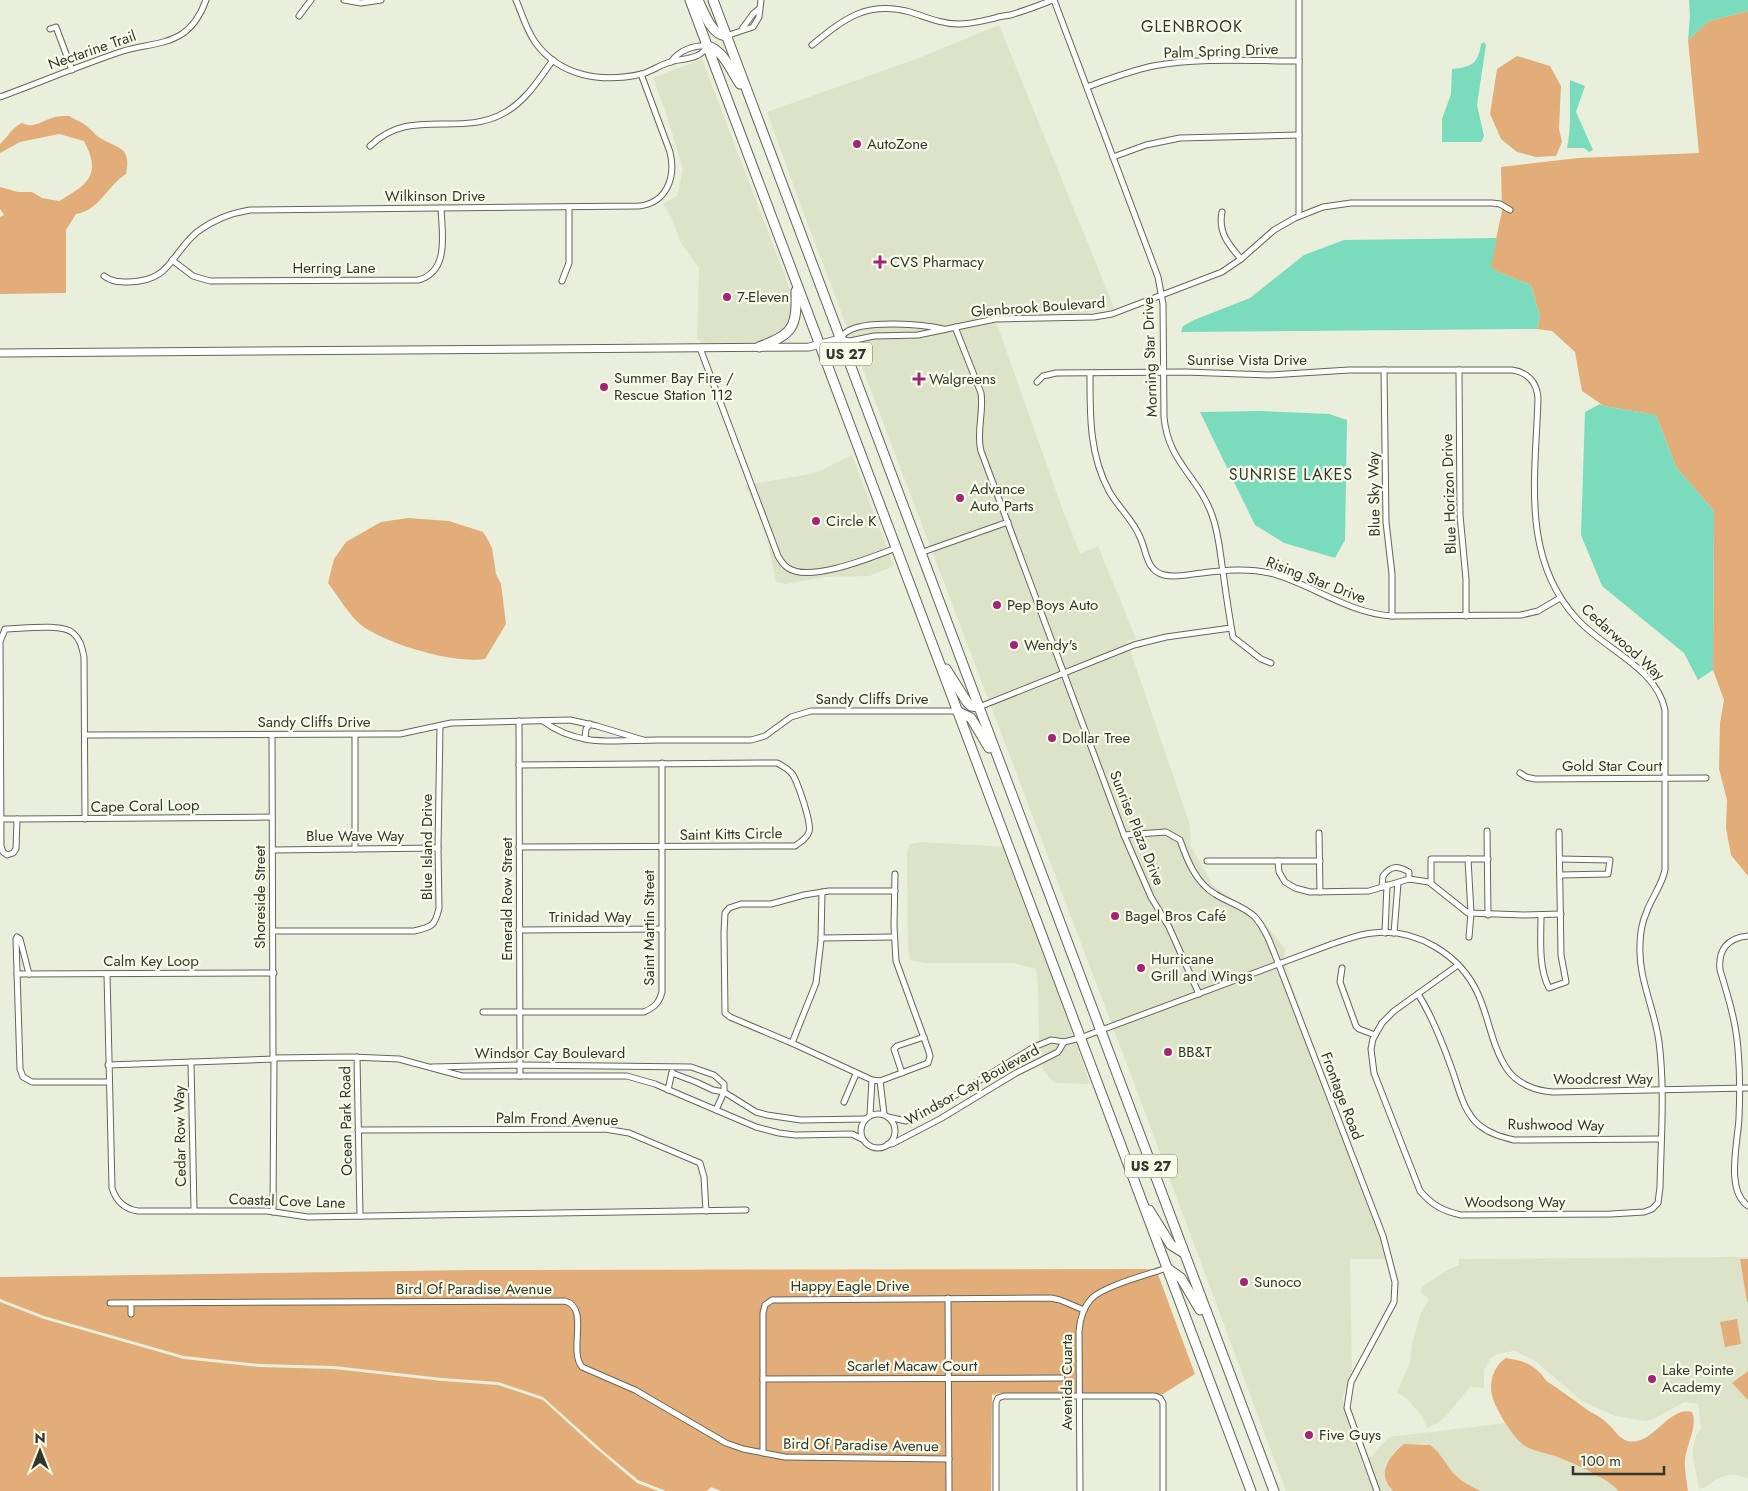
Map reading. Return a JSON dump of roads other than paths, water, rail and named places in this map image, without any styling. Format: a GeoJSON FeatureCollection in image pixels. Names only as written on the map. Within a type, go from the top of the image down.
{"type":"FeatureCollection","features":[{"type":"Feature","properties":{"kind":"highway","name":"US 27"},"geometry":{"type":"LineString","coordinates":[[690,0],[1251,1491]]}},
{"type":"Feature","properties":{"kind":"highway"},"geometry":{"type":"LineString","coordinates":[[698,0],[715,31],[720,35],[726,36]]}},
{"type":"Feature","properties":{"kind":"highway","name":"US 27"},"geometry":{"type":"LineString","coordinates":[[713,0],[1274,1491]]}},
{"type":"Feature","properties":{"kind":"highway"},"geometry":{"type":"LineString","coordinates":[[708,46],[721,54],[749,99]]}},
{"type":"Feature","properties":{"kind":"highway"},"geometry":{"type":"LineString","coordinates":[[759,347],[786,335],[791,329],[797,310],[796,283]]}},
{"type":"Feature","properties":{"kind":"highway"},"geometry":{"type":"LineString","coordinates":[[936,655],[967,702],[979,708]]}},
{"type":"Feature","properties":{"kind":"highway"},"geometry":{"type":"LineString","coordinates":[[957,711],[971,718],[1000,765]]}},
{"type":"Feature","properties":{"kind":"highway"},"geometry":{"type":"LineString","coordinates":[[1139,1193],[1171,1245],[1184,1253]]}},
{"type":"Feature","properties":{"kind":"highway"},"geometry":{"type":"LineString","coordinates":[[1167,1268],[1181,1278],[1212,1329]]}},
{"type":"Feature","properties":{"kind":"highway"},"geometry":{"type":"LineString","coordinates":[[1240,1461],[1257,1491]]}},
{"type":"Feature","properties":{"kind":"main road"},"geometry":{"type":"LineString","coordinates":[[0,353],[700,348],[820,345],[840,340]]}},
{"type":"Feature","properties":{"kind":"street","name":"Nectarine Trail"},"geometry":{"type":"LineString","coordinates":[[0,97],[124,51],[177,37],[194,23],[206,0]]}},
{"type":"Feature","properties":{"kind":"street"},"geometry":{"type":"LineString","coordinates":[[299,16],[311,0]]}},
{"type":"Feature","properties":{"kind":"street"},"geometry":{"type":"LineString","coordinates":[[344,0],[361,2],[381,0]]}},
{"type":"Feature","properties":{"kind":"street"},"geometry":{"type":"LineString","coordinates":[[516,0],[538,45],[553,60],[570,70],[592,77],[612,78],[641,74],[671,62],[698,55],[704,52],[708,46]]}},
{"type":"Feature","properties":{"kind":"street"},"geometry":{"type":"LineString","coordinates":[[726,36],[742,29],[753,27],[760,17],[761,0]]}},
{"type":"Feature","properties":{"kind":"street"},"geometry":{"type":"LineString","coordinates":[[869,0],[872,8]]}},
{"type":"Feature","properties":{"kind":"street"},"geometry":{"type":"LineString","coordinates":[[812,45],[846,18],[856,12],[872,8],[887,7],[900,9],[949,24],[970,24],[1012,14],[1054,0]]}},
{"type":"Feature","properties":{"kind":"street","name":"Morning Star Drive"},"geometry":{"type":"LineString","coordinates":[[1054,0],[1153,262],[1162,296],[1164,417],[1168,439],[1178,460],[1199,488],[1210,510],[1218,534],[1231,628]]}},
{"type":"Feature","properties":{"kind":"street"},"geometry":{"type":"LineString","coordinates":[[1299,0],[1299,216]]}},
{"type":"Feature","properties":{"kind":"street"},"geometry":{"type":"LineString","coordinates":[[50,29],[56,27],[72,70]]}},
{"type":"Feature","properties":{"kind":"street"},"geometry":{"type":"LineString","coordinates":[[671,62],[682,52],[697,46],[708,46]]}},
{"type":"Feature","properties":{"kind":"street"},"geometry":{"type":"LineString","coordinates":[[370,146],[389,132],[408,125],[472,123],[500,115],[512,109],[524,98],[553,60]]}},
{"type":"Feature","properties":{"kind":"street","name":"Palm Spring Drive"},"geometry":{"type":"LineString","coordinates":[[1087,87],[1133,71],[1171,64],[1191,62],[1299,61]]}},
{"type":"Feature","properties":{"kind":"street","name":"Wilkinson Drive"},"geometry":{"type":"LineString","coordinates":[[104,276],[116,282],[146,281],[158,275],[187,242],[204,227],[224,216],[243,211],[263,209],[645,206],[657,200],[667,189],[672,173],[671,156],[641,74]]}},
{"type":"Feature","properties":{"kind":"street"},"geometry":{"type":"LineString","coordinates":[[1113,157],[1146,145],[1180,138],[1299,135]]}},
{"type":"Feature","properties":{"kind":"street","name":"Glenbrook Boulevard"},"geometry":{"type":"LineString","coordinates":[[840,340],[850,341],[874,336],[918,335],[995,319],[1100,317],[1112,314],[1216,275],[1241,259],[1274,230],[1299,216],[1323,207],[1351,204],[1492,203],[1500,204],[1510,210]]}},
{"type":"Feature","properties":{"kind":"street"},"geometry":{"type":"LineString","coordinates":[[562,281],[569,263],[568,207]]}},
{"type":"Feature","properties":{"kind":"street","name":"Herring Lane"},"geometry":{"type":"LineString","coordinates":[[172,260],[193,276],[210,282],[418,280],[432,273],[441,260],[442,208]]}},
{"type":"Feature","properties":{"kind":"street"},"geometry":{"type":"LineString","coordinates":[[1222,212],[1220,226],[1223,234],[1241,259]]}},
{"type":"Feature","properties":{"kind":"street"},"geometry":{"type":"LineString","coordinates":[[840,340],[851,329],[874,325],[917,324],[943,329]]}},
{"type":"Feature","properties":{"kind":"street","name":"Sunrise Plaza Drive"},"geometry":{"type":"LineString","coordinates":[[955,327],[981,393],[979,445],[1063,675],[1124,835],[1151,897],[1169,927],[1199,994]]}},
{"type":"Feature","properties":{"kind":"street"},"geometry":{"type":"LineString","coordinates":[[700,348],[778,556],[786,567],[803,572],[839,569],[896,548]]}},
{"type":"Feature","properties":{"kind":"street","name":"Blue Sky Way"},"geometry":{"type":"LineString","coordinates":[[1384,370],[1386,522],[1392,574],[1392,616]]}},
{"type":"Feature","properties":{"kind":"street","name":"Sunrise Vista Drive"},"geometry":{"type":"LineString","coordinates":[[1037,382],[1042,376],[1052,374],[1164,372],[1269,375],[1341,371],[1459,370]]}},
{"type":"Feature","properties":{"kind":"street","name":"Cedarwood Way"},"geometry":{"type":"LineString","coordinates":[[1459,370],[1516,370],[1527,375],[1535,385],[1538,398],[1534,512],[1544,562],[1560,598],[1581,624],[1646,676],[1659,691],[1664,703],[1666,718],[1665,870],[1663,880],[1647,911],[1640,934],[1642,971],[1659,1042],[1661,1091]]}},
{"type":"Feature","properties":{"kind":"street","name":"Blue Horizon Drive"},"geometry":{"type":"LineString","coordinates":[[1459,370],[1460,515],[1466,579],[1466,616]]}},
{"type":"Feature","properties":{"kind":"street","name":"Rising Star Drive"},"geometry":{"type":"LineString","coordinates":[[1090,373],[1090,425],[1098,464],[1112,497],[1139,534],[1150,565],[1159,573],[1172,576],[1223,570],[1254,570],[1276,575],[1358,610],[1371,614],[1392,616],[1515,616],[1543,608],[1560,598]]}},
{"type":"Feature","properties":{"kind":"street"},"geometry":{"type":"LineString","coordinates":[[920,552],[1008,522]]}},
{"type":"Feature","properties":{"kind":"street"},"geometry":{"type":"LineString","coordinates":[[17,819],[16,849],[13,853],[8,854],[3,852],[1,846],[0,642],[5,629],[66,628],[78,638],[84,657],[85,819]]}},
{"type":"Feature","properties":{"kind":"street"},"geometry":{"type":"LineString","coordinates":[[979,708],[1150,640],[1231,628],[1233,637],[1261,659],[1271,663]]}},
{"type":"Feature","properties":{"kind":"street","name":"Sandy Cliffs Drive"},"geometry":{"type":"LineString","coordinates":[[542,720],[554,729],[600,742],[751,740],[765,736],[791,717],[811,711],[957,711]]}},
{"type":"Feature","properties":{"kind":"street","name":"Sandy Cliffs Drive"},"geometry":{"type":"LineString","coordinates":[[85,735],[400,734],[451,722],[570,720],[644,740]]}},
{"type":"Feature","properties":{"kind":"street","name":"Emerald Row Street"},"geometry":{"type":"LineString","coordinates":[[519,721],[520,1076]]}},
{"type":"Feature","properties":{"kind":"street"},"geometry":{"type":"LineString","coordinates":[[585,739],[586,729],[590,724]]}},
{"type":"Feature","properties":{"kind":"street","name":"Blue Island Drive"},"geometry":{"type":"LineString","coordinates":[[273,931],[414,931],[433,925],[439,908],[440,726]]}},
{"type":"Feature","properties":{"kind":"street"},"geometry":{"type":"LineString","coordinates":[[355,734],[355,849]]}},
{"type":"Feature","properties":{"kind":"street","name":"Shoreside Street"},"geometry":{"type":"LineString","coordinates":[[272,735],[274,973],[273,1212]]}},
{"type":"Feature","properties":{"kind":"street","name":"Saint Martin Street"},"geometry":{"type":"LineString","coordinates":[[483,1012],[644,1012],[654,1008],[660,1000],[662,992],[662,763]]}},
{"type":"Feature","properties":{"kind":"street","name":"Saint Kitts Circle"},"geometry":{"type":"LineString","coordinates":[[519,765],[777,763],[785,767],[792,774],[810,822],[809,831],[803,841],[796,846],[519,847]]}},
{"type":"Feature","properties":{"kind":"street","name":"Gold Star Court"},"geometry":{"type":"LineString","coordinates":[[1520,773],[1535,779],[1706,778]]}},
{"type":"Feature","properties":{"kind":"street","name":"Cape Coral Loop"},"geometry":{"type":"LineString","coordinates":[[1,819],[272,817]]}},
{"type":"Feature","properties":{"kind":"street"},"geometry":{"type":"LineString","coordinates":[[1487,831],[1488,914]]}},
{"type":"Feature","properties":{"kind":"street","name":"Frontage Road"},"geometry":{"type":"LineString","coordinates":[[1124,835],[1166,832],[1180,840],[1185,856],[1204,886],[1214,894],[1254,916],[1265,930],[1279,965],[1382,1236],[1395,1282],[1394,1302],[1351,1382],[1347,1408],[1376,1491]]}},
{"type":"Feature","properties":{"kind":"street"},"geometry":{"type":"LineString","coordinates":[[1541,914],[1542,953],[1546,982],[1549,988],[1566,982],[1561,955],[1559,832]]}},
{"type":"Feature","properties":{"kind":"street"},"geometry":{"type":"LineString","coordinates":[[1319,833],[1320,892]]}},
{"type":"Feature","properties":{"kind":"street","name":"Blue Wave Way"},"geometry":{"type":"LineString","coordinates":[[273,850],[438,848]]}},
{"type":"Feature","properties":{"kind":"street"},"geometry":{"type":"LineString","coordinates":[[1431,883],[1431,859],[1488,859]]}},
{"type":"Feature","properties":{"kind":"street"},"geometry":{"type":"LineString","coordinates":[[1468,859],[1471,913],[1470,937]]}},
{"type":"Feature","properties":{"kind":"street"},"geometry":{"type":"LineString","coordinates":[[1560,859],[1610,860],[1608,874],[1560,875]]}},
{"type":"Feature","properties":{"kind":"street"},"geometry":{"type":"LineString","coordinates":[[1207,861],[1320,861]]}},
{"type":"Feature","properties":{"kind":"street"},"geometry":{"type":"LineString","coordinates":[[1278,861],[1279,872],[1285,882],[1295,888],[1310,892],[1369,891],[1409,879],[1431,883],[1468,913],[1561,914]]}},
{"type":"Feature","properties":{"kind":"street"},"geometry":{"type":"LineString","coordinates":[[1385,933],[1385,886],[1383,876],[1390,868],[1396,867],[1409,872],[1409,879]]}},
{"type":"Feature","properties":{"kind":"street"},"geometry":{"type":"LineString","coordinates":[[895,874],[895,891],[894,937],[896,961],[930,1056],[928,1063],[880,1081],[872,1080],[730,1017],[725,1013],[725,913],[734,906],[771,904],[822,892],[895,891]]}},
{"type":"Feature","properties":{"kind":"street"},"geometry":{"type":"LineString","coordinates":[[1394,933],[1398,882]]}},
{"type":"Feature","properties":{"kind":"street"},"geometry":{"type":"LineString","coordinates":[[792,1044],[816,983],[821,938],[822,892]]}},
{"type":"Feature","properties":{"kind":"street","name":"Trinidad Way"},"geometry":{"type":"LineString","coordinates":[[519,930],[662,929]]}},
{"type":"Feature","properties":{"kind":"street","name":"Woodcrest Way"},"geometry":{"type":"LineString","coordinates":[[1080,1038],[1347,939],[1368,934],[1394,933],[1416,937],[1428,942],[1448,955],[1458,965],[1478,995],[1495,1044],[1507,1069],[1526,1085],[1534,1089],[1553,1092],[1748,1088]]}},
{"type":"Feature","properties":{"kind":"street"},"geometry":{"type":"LineString","coordinates":[[1748,936],[1731,940],[1722,952],[1719,963],[1736,1030],[1739,1057],[1739,1118],[1734,1173],[1739,1196],[1748,1206]]}},
{"type":"Feature","properties":{"kind":"street"},"geometry":{"type":"LineString","coordinates":[[29,974],[18,937],[16,939],[20,1071],[24,1079],[32,1082],[109,1082]]}},
{"type":"Feature","properties":{"kind":"street"},"geometry":{"type":"LineString","coordinates":[[821,938],[894,937]]}},
{"type":"Feature","properties":{"kind":"street","name":"Woodsong Way"},"geometry":{"type":"LineString","coordinates":[[1458,965],[1394,1011],[1382,1023],[1375,1035],[1371,1049],[1373,1069],[1420,1192],[1441,1210],[1461,1215],[1611,1214],[1644,1212],[1654,1207],[1659,1201],[1661,1091]]}},
{"type":"Feature","properties":{"kind":"street"},"geometry":{"type":"LineString","coordinates":[[1342,968],[1340,982],[1356,1026],[1375,1035]]}},
{"type":"Feature","properties":{"kind":"street","name":"Calm Key Loop"},"geometry":{"type":"LineString","coordinates":[[17,974],[274,973]]}},
{"type":"Feature","properties":{"kind":"street","name":"Coastal Cove Lane"},"geometry":{"type":"LineString","coordinates":[[107,974],[112,1184],[117,1199],[126,1208],[134,1210],[273,1212],[299,1216],[746,1210]]}},
{"type":"Feature","properties":{"kind":"street","name":"Rushwood Way"},"geometry":{"type":"LineString","coordinates":[[1418,994],[1433,1022],[1463,1100],[1475,1121],[1487,1131],[1514,1140],[1661,1139]]}},
{"type":"Feature","properties":{"kind":"street"},"geometry":{"type":"LineString","coordinates":[[902,1073],[894,1050],[897,1046],[924,1037]]}},
{"type":"Feature","properties":{"kind":"street","name":"Windsor Cay Boulevard"},"geometry":{"type":"LineString","coordinates":[[672,1073],[713,1090],[724,1092],[756,1112],[779,1118],[809,1120],[868,1117],[879,1113],[906,1120],[915,1118],[938,1107],[1034,1047],[1051,1040],[1064,1042],[1080,1038]]}},
{"type":"Feature","properties":{"kind":"street","name":"Windsor Cay Boulevard"},"geometry":{"type":"LineString","coordinates":[[108,1064],[357,1057],[399,1059],[462,1076],[627,1076],[641,1079],[756,1128],[795,1135],[852,1134],[872,1147],[877,1148],[892,1144],[940,1119],[1008,1078],[1058,1052],[1064,1042]]}},
{"type":"Feature","properties":{"kind":"street","name":"Ocean Park Road"},"geometry":{"type":"LineString","coordinates":[[357,1057],[360,1216]]}},
{"type":"Feature","properties":{"kind":"street","name":"Cedar Row Way"},"geometry":{"type":"LineString","coordinates":[[191,1062],[194,1210]]}},
{"type":"Feature","properties":{"kind":"street","name":"Windsor Cay Boulevard"},"geometry":{"type":"LineString","coordinates":[[427,1067],[520,1065],[691,1067],[714,1075],[724,1084],[724,1092]]}},
{"type":"Feature","properties":{"kind":"street"},"geometry":{"type":"LineString","coordinates":[[668,1090],[674,1067]]}},
{"type":"Feature","properties":{"kind":"street"},"geometry":{"type":"LineString","coordinates":[[844,1102],[856,1074]]}},
{"type":"Feature","properties":{"kind":"street"},"geometry":{"type":"LineString","coordinates":[[862,1139],[860,1129],[868,1117],[872,1080]]}},
{"type":"Feature","properties":{"kind":"street"},"geometry":{"type":"LineString","coordinates":[[880,1081],[886,1116]]}},
{"type":"Feature","properties":{"kind":"street"},"geometry":{"type":"LineString","coordinates":[[971,1086],[977,1097]]}},
{"type":"Feature","properties":{"kind":"street"},"geometry":{"type":"LineString","coordinates":[[716,1110],[724,1092]]}},
{"type":"Feature","properties":{"kind":"street","name":"Windsor Cay Boulevard"},"geometry":{"type":"LineString","coordinates":[[886,1116],[894,1125],[895,1130],[892,1140],[888,1144]]}},
{"type":"Feature","properties":{"kind":"street","name":"Palm Frond Avenue"},"geometry":{"type":"LineString","coordinates":[[358,1130],[605,1130],[623,1132],[700,1163],[704,1177],[706,1211]]}},
{"type":"Feature","properties":{"kind":"street"},"geometry":{"type":"LineString","coordinates":[[1084,1310],[1092,1297],[1107,1289],[1167,1268]]}},
{"type":"Feature","properties":{"kind":"street"},"geometry":{"type":"LineString","coordinates":[[948,1298],[949,1491]]}},
{"type":"Feature","properties":{"kind":"street","name":"Happy Eagle Drive"},"geometry":{"type":"LineString","coordinates":[[764,1453],[763,1311],[772,1300],[1051,1298],[1084,1310]]}},
{"type":"Feature","properties":{"kind":"street","name":"Bird Of Paradise Avenue"},"geometry":{"type":"LineString","coordinates":[[110,1303],[567,1301],[573,1305],[577,1312],[577,1356],[582,1367],[638,1392],[732,1446],[785,1457],[949,1459]]}},
{"type":"Feature","properties":{"kind":"street"},"geometry":{"type":"LineString","coordinates":[[131,1303],[131,1314]]}},
{"type":"Feature","properties":{"kind":"street","name":"Avenida Cuarta"},"geometry":{"type":"LineString","coordinates":[[1080,1491],[1079,1331],[1084,1310]]}},
{"type":"Feature","properties":{"kind":"street","name":"Scarlet Macaw Court"},"geometry":{"type":"LineString","coordinates":[[763,1379],[1062,1378]]}},
{"type":"Feature","properties":{"kind":"street"},"geometry":{"type":"LineString","coordinates":[[996,1491],[996,1403],[998,1398],[1004,1396],[1155,1396],[1160,1398],[1163,1403],[1163,1491]]}},
{"type":"Feature","properties":{"kind":"place","name":"AutoZone"},"geometry":{"type":"Point","coordinates":[857,144]}},
{"type":"Feature","properties":{"kind":"place","name":"CVS Pharmacy"},"geometry":{"type":"Point","coordinates":[880,262]}},
{"type":"Feature","properties":{"kind":"place","name":"7-Eleven"},"geometry":{"type":"Point","coordinates":[727,297]}},
{"type":"Feature","properties":{"kind":"place","name":"Walgreens"},"geometry":{"type":"Point","coordinates":[919,379]}},
{"type":"Feature","properties":{"kind":"place","name":"Summer Bay Fire / Rescue Station 112"},"geometry":{"type":"Point","coordinates":[604,387]}},
{"type":"Feature","properties":{"kind":"place","name":"Advance Auto Parts"},"geometry":{"type":"Point","coordinates":[960,498]}},
{"type":"Feature","properties":{"kind":"place","name":"Circle K"},"geometry":{"type":"Point","coordinates":[816,521]}},
{"type":"Feature","properties":{"kind":"place","name":"Pep Boys Auto"},"geometry":{"type":"Point","coordinates":[997,605]}},
{"type":"Feature","properties":{"kind":"place","name":"Wendy's"},"geometry":{"type":"Point","coordinates":[1014,645]}},
{"type":"Feature","properties":{"kind":"place","name":"Dollar Tree"},"geometry":{"type":"Point","coordinates":[1052,738]}},
{"type":"Feature","properties":{"kind":"place","name":"Bagel Bros Café"},"geometry":{"type":"Point","coordinates":[1115,916]}},
{"type":"Feature","properties":{"kind":"place","name":"Hurricane Grill and Wings"},"geometry":{"type":"Point","coordinates":[1141,968]}},
{"type":"Feature","properties":{"kind":"place","name":"BB&T"},"geometry":{"type":"Point","coordinates":[1168,1052]}},
{"type":"Feature","properties":{"kind":"place","name":"Sunoco"},"geometry":{"type":"Point","coordinates":[1244,1282]}},
{"type":"Feature","properties":{"kind":"place","name":"Lake Pointe Academy"},"geometry":{"type":"Point","coordinates":[1652,1379]}},
{"type":"Feature","properties":{"kind":"place","name":"Five Guys"},"geometry":{"type":"Point","coordinates":[1309,1435]}},
{"type":"Feature","properties":{"kind":"district","name":"GLENBROOK"},"geometry":{"type":"Point","coordinates":[1192,26]}},
{"type":"Feature","properties":{"kind":"district","name":"SUNRISE LAKES"},"geometry":{"type":"Point","coordinates":[1291,474]}}]}
